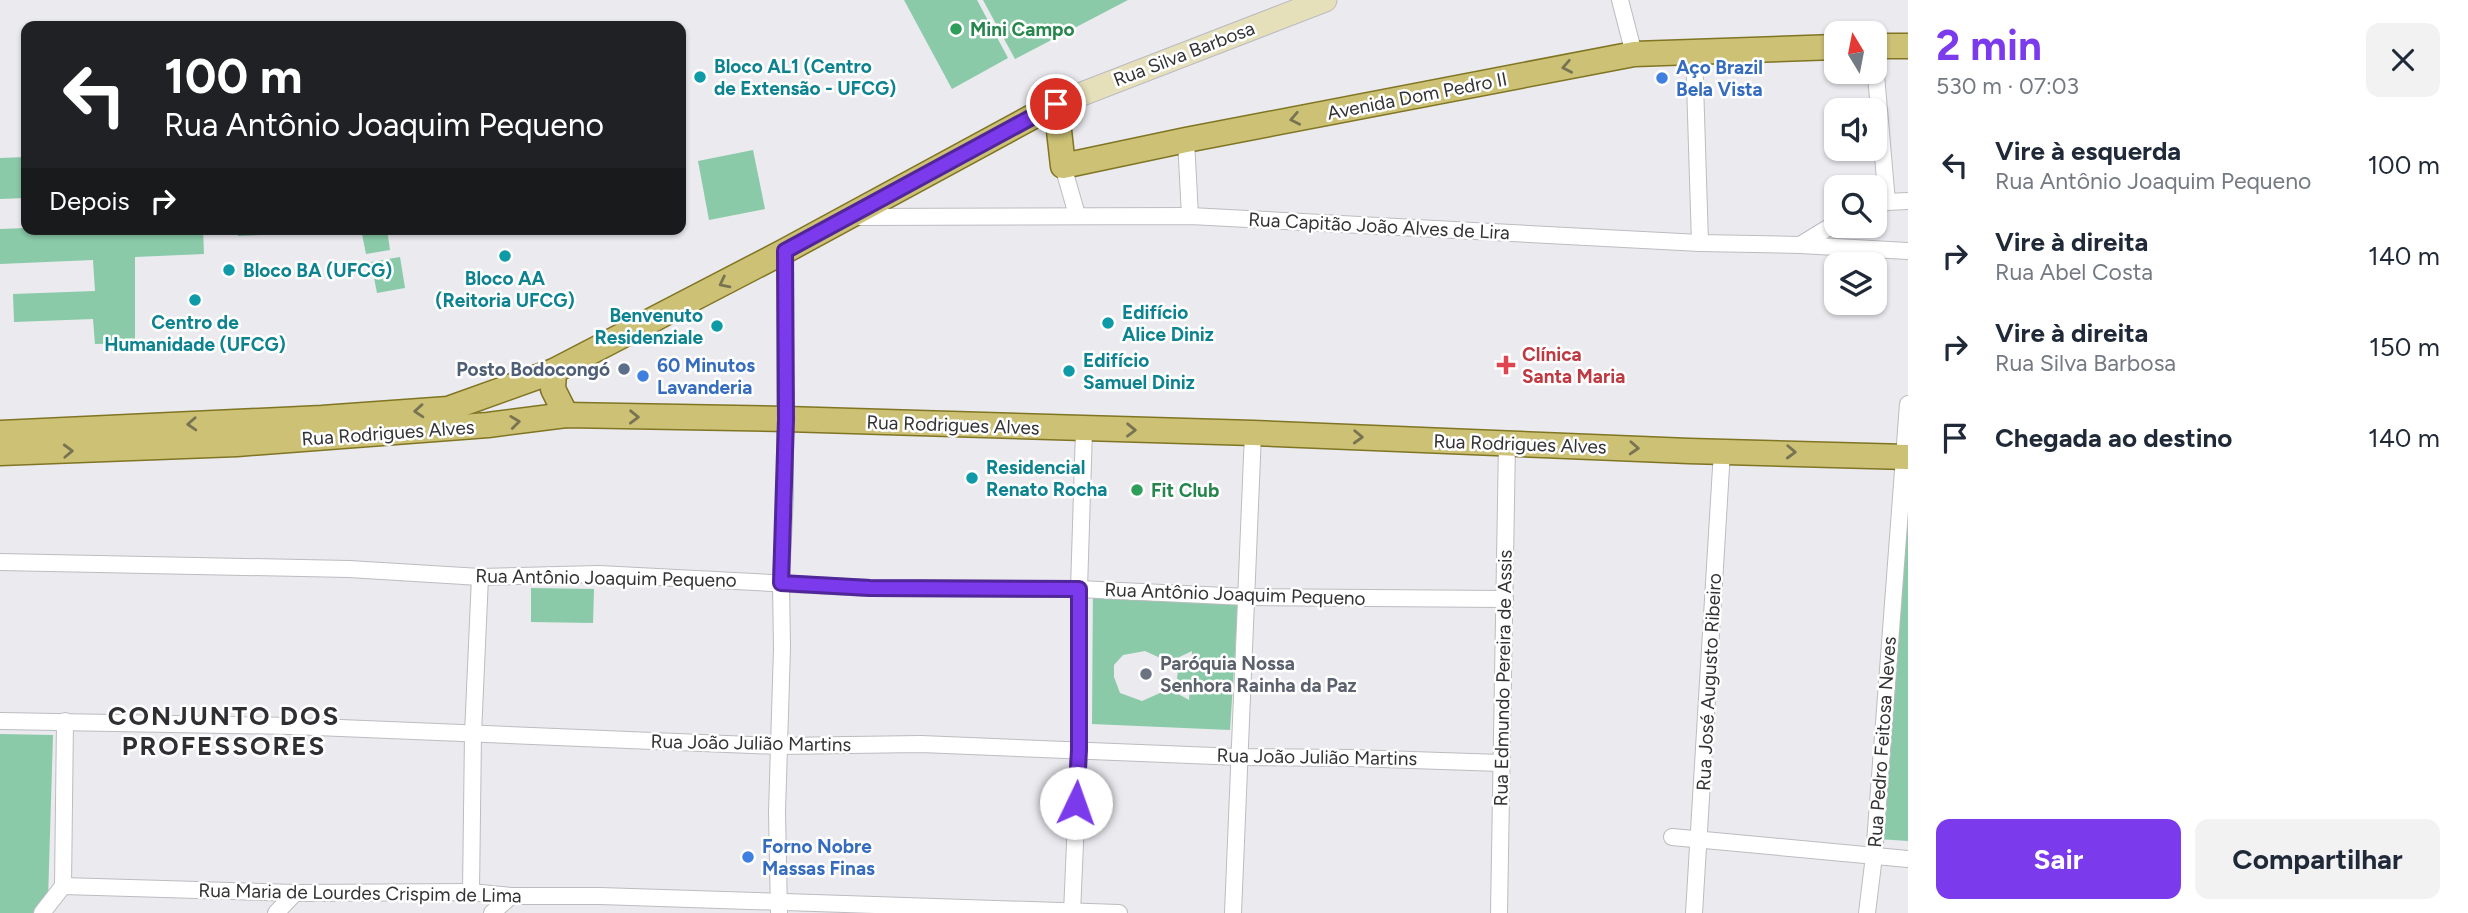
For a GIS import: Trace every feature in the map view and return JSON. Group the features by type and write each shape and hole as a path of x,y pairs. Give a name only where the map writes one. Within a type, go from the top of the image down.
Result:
{"main road":[{"name":"Rua Silva Barbosa","path":"785,251 1056,104 1291,6 1325,0"},
{"path":"1887,46 1908,46"},
{"name":"Avenida Dom Pedro II","path":"1063,166 1634,54 1824,47"},
{"path":"1056,104 1063,166"},
{"name":"Rua Rodrigues Alves","path":"0,433 322,418 448,409 554,371 785,251"},
{"path":"554,371 553,389 566,415"},
{"name":"Rua Rodrigues Alves","path":"0,453 237,444 488,425 566,415 1253,433 1906,457"}],"street":[{"path":"1620,0 1634,54"},
{"path":"1694,51 1700,243"},
{"path":"1875,84 1880,175"},
{"path":"1186,140 1190,216"},
{"path":"1063,166 1077,215"},
{"path":"1887,203 1908,201"},
{"name":"Rua Capitão João Alves de Lira","path":"849,217 1190,216 1700,243 1908,251"},
{"path":"1801,245 1824,231"},
{"path":"779,908 777,813 786,419 785,251"},
{"name":"Rua Pedro Feitosa Neves","path":"1867,913 1874,856 1908,404"},
{"path":"1072,912 1079,750 1079,589 1084,429"},
{"path":"1233,913 1253,433"},
{"name":"Rua Edmundo Pereira de Assis","path":"1499,913 1507,442"},
{"name":"Rua José Augusto Ribeiro","path":"1694,913 1722,451"},
{"name":"Rua Antônio Joaquim Pequeno","path":"0,562 349,569 480,577 599,574 870,588 1079,589 1247,597 1505,599"},
{"path":"471,892 473,734 480,577"},
{"name":"Rua João Julião Martins","path":"0,721 292,726 778,746 921,744 1239,757 1434,759 1501,763"},
{"path":"42,913 64,886 65,721"},
{"path":"1672,836 1908,859"},
{"name":"Rua Maria de Lourdes Crispim de Lima","path":"64,886 295,893 471,892 504,906 613,897 779,908 1119,913"},
{"path":"276,913 295,893"}],"green space":[{"name":"Mini Campo","path":"904,0 977,0 1008,58 952,89"},
{"path":"983,0 1128,0 1015,59"},
{"path":"753,150 765,209 709,220 698,161"},
{"path":"21,157 21,198 0,199 0,158"},
{"path":"21,228 21,235 203,235 204,254 135,257 135,343 95,344 93,319 14,322 13,294 95,291 93,260 0,264 0,229"},
{"path":"362,235 388,235 390,250 366,254"},
{"path":"400,257 405,288 377,293 371,262"},
{"path":"1908,492 1908,841 1878,839"},
{"path":"1093,584 1239,590 1230,730 1092,724","holes":["1145,651 1169,662 1192,651 1191,666 1178,671 1177,679 1190,687 1189,700 1169,689 1142,701 1120,693 1114,677 1114,665 1123,655"]},
{"path":"531,588 594,589 593,623 531,622"},
{"path":"0,734 53,735 48,900 36,913 0,913"}],"place":[{"name":"Mini Campo","path":"956,29"},
{"name":"Bloco AL1 (Centro de Extensão - UFCG)","path":"700,77"},
{"name":"Aço Brazil Bela Vista","path":"1662,78"},
{"name":"Bloco AA (Reitoria UFCG)","path":"505,256"},
{"name":"Bloco BA (UFCG)","path":"229,270"},
{"name":"Centro de Humanidade (UFCG)","path":"195,300"},
{"name":"Edifício Alice Diniz","path":"1108,323"},
{"name":"Benvenuto Residenziale","path":"717,326"},
{"name":"Clínica Santa Maria","path":"1506,365"},
{"name":"Posto Bodocongó","path":"624,369"},
{"name":"Edifício Samuel Diniz","path":"1069,371"},
{"name":"60 Minutos Lavanderia","path":"643,376"},
{"name":"Residencial Renato Rocha","path":"972,478"},
{"name":"Fit Club","path":"1137,490"},
{"name":"Paróquia Nossa Senhora Rainha da Paz","path":"1146,674"},
{"name":"Forno Nobre Massas Finas","path":"748,857"}],"district":[{"name":"CONJUNTO DOS PROFESSORES","path":"224,731"}],"route":[{"path":"1056,104 785,251 786,419 781,583 870,588 1079,589 1079,750 1076,803"}]}
